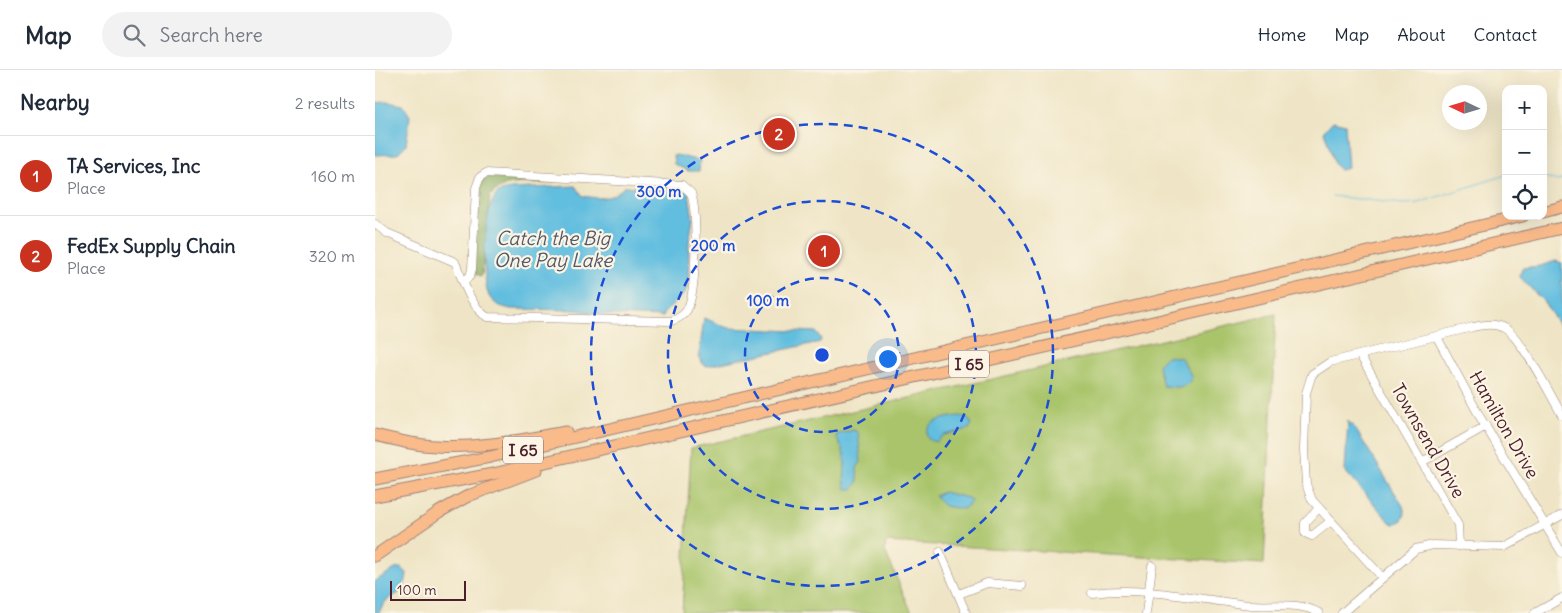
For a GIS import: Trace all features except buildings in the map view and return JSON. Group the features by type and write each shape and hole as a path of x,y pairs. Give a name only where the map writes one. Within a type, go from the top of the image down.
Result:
{"highway":[{"path":"1547,211 1562,207"},
{"name":"I 65","path":"375,479 490,457 1506,220"},
{"name":"I 65","path":"375,496 484,476 1562,228"},
{"path":"375,435 434,446 475,446 669,416"},
{"path":"375,556 439,512 468,496 578,454"}],"street":[{"path":"375,224 394,236 455,262 476,308 493,319 634,322 677,320 687,310 691,297 696,216 691,192 682,185 486,172 481,177 476,188 472,269 470,276 464,281"},
{"path":"1382,577 1312,500 1306,484 1304,450 1305,393 1312,374 1330,362 1488,325 1503,327 1510,332 1562,415"},
{"name":"Hamilton Drive","path":"1437,337 1485,426 1562,552"},
{"name":"Townsend Drive","path":"1360,355 1458,525 1459,546"},
{"path":"1422,462 1485,426"},
{"path":"1319,508 1305,523 1305,533 1312,536 1331,521"},
{"path":"1342,613 1416,550 1433,545 1504,547 1562,515"},
{"path":"940,552 966,613"},
{"path":"1146,613 1152,566"},
{"path":"959,594 987,583 1022,586"},
{"path":"1091,593 1114,590 1148,591 1252,605 1293,605 1319,613"},
{"path":"1535,613 1562,598"}],"green space":[{"path":"485,176 558,180 550,183 506,186 498,189 490,196 482,275 480,276 476,273 475,265 479,188"},
{"path":"1276,314 1264,564 886,542 885,551 912,613 682,613 691,448"}],"water":[{"path":"387,102 403,105 410,116 406,145 397,154 375,155 375,103"},
{"path":"1333,121 1345,124 1348,168 1340,170 1335,165 1324,131"},
{"path":"676,155 700,161 699,171 688,171 674,164 673,156"},
{"name":"Catch the Big One Pay Lake","path":"575,186 583,196 596,198 611,196 625,186 685,190 689,193 693,219 689,242 688,284 685,293 663,314 663,317 609,315 576,310 511,309 493,302 486,287 484,260 486,228 492,202 497,194 511,189"},
{"path":"1556,261 1562,263 1562,330 1544,302 1520,277 1522,268 1540,266"},
{"path":"704,318 728,328 816,332 821,339 820,342 707,366 703,364 699,356"},
{"path":"1167,356 1181,358 1192,377 1184,386 1163,386 1158,365"},
{"path":"961,416 969,419 972,424 969,429 944,435 936,442 929,440 927,434 931,424 942,419"},
{"path":"1348,421 1356,430 1403,506 1405,514 1402,520 1395,524 1390,522 1345,471"},
{"path":"853,430 858,432 861,462 857,468 858,482 853,489 846,489 844,455 836,435"},
{"path":"943,492 968,498 971,501 964,509 944,506 935,496"},
{"path":"397,568 402,568 407,573 403,589 387,600 379,613 375,613 375,581"}],"waterway":[{"path":"1332,196 1403,204 1418,203 1502,176"},
{"path":"1547,178 1558,181 1562,179"}],"place":[{"name":"FedEx Supply Chain","path":"779,134"},
{"name":"TA Services, Inc","path":"824,251"}]}
